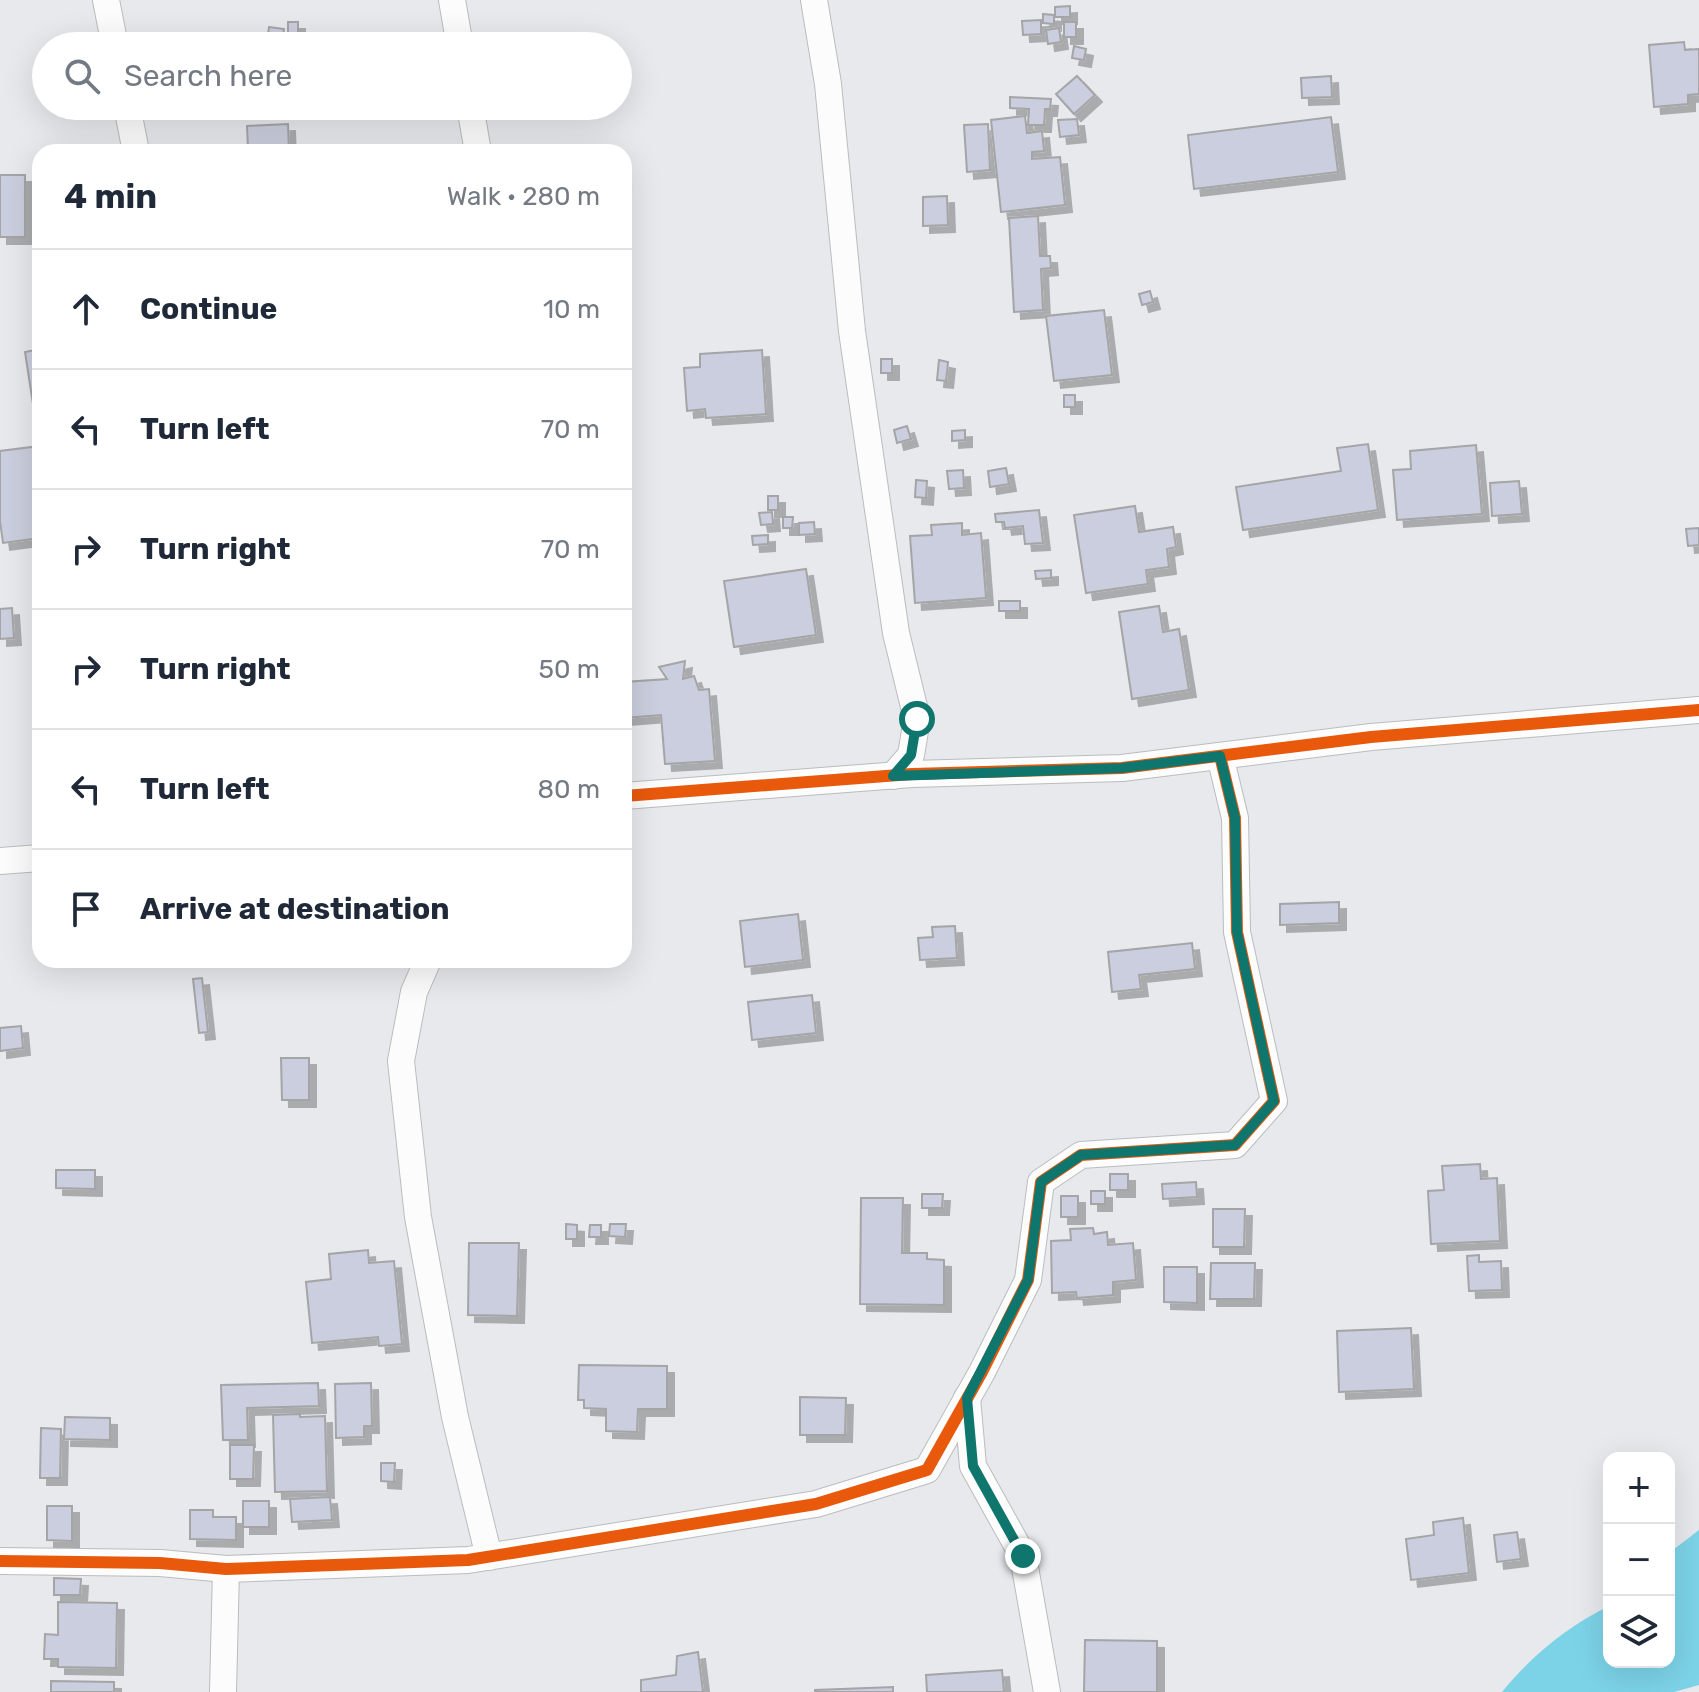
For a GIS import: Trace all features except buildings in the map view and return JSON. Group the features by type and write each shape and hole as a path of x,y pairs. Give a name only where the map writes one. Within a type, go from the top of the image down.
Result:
{"street":[{"path":"106,0 112,32"},
{"path":"452,0 458,32"},
{"path":"814,0 828,84 852,331 896,633 917,719 911,755 893,776"},
{"path":"130,120 134,144"},
{"path":"472,120 477,144"},
{"path":"632,795 893,776 1122,768 1371,737 1699,710"},
{"path":"0,1561 160,1563 226,1569 468,1560 816,1504 927,1470 1028,1280 1041,1182 1081,1155 1235,1145 1274,1101 1237,932 1235,818 1220,756"},
{"path":"0,861 32,859"},
{"path":"424,968 414,992 401,1061 418,1217 455,1417 489,1557"},
{"path":"967,1398 973,1466 1023,1556 1047,1692"},
{"path":"223,1692 226,1569"}],"water":[{"path":"1699,1530 1699,1685 1674,1692 1502,1692 1551,1643 1603,1609 1603,1668 1675,1668 1675,1548"}],"cycle path":[{"path":"632,795 912,774 1122,768 1371,737 1699,710"},
{"path":"0,1561 160,1563 226,1569 468,1560 816,1504 927,1470 982,1372 1028,1280 1041,1182 1081,1155 1235,1145 1274,1101 1237,932 1235,818 1220,756"}],"route":[{"path":"917,719 911,755 893,776 1122,768 1220,756 1235,818 1237,932 1274,1101 1235,1145 1081,1155 1041,1182 1028,1280 967,1398 973,1466 1023,1556"}]}
